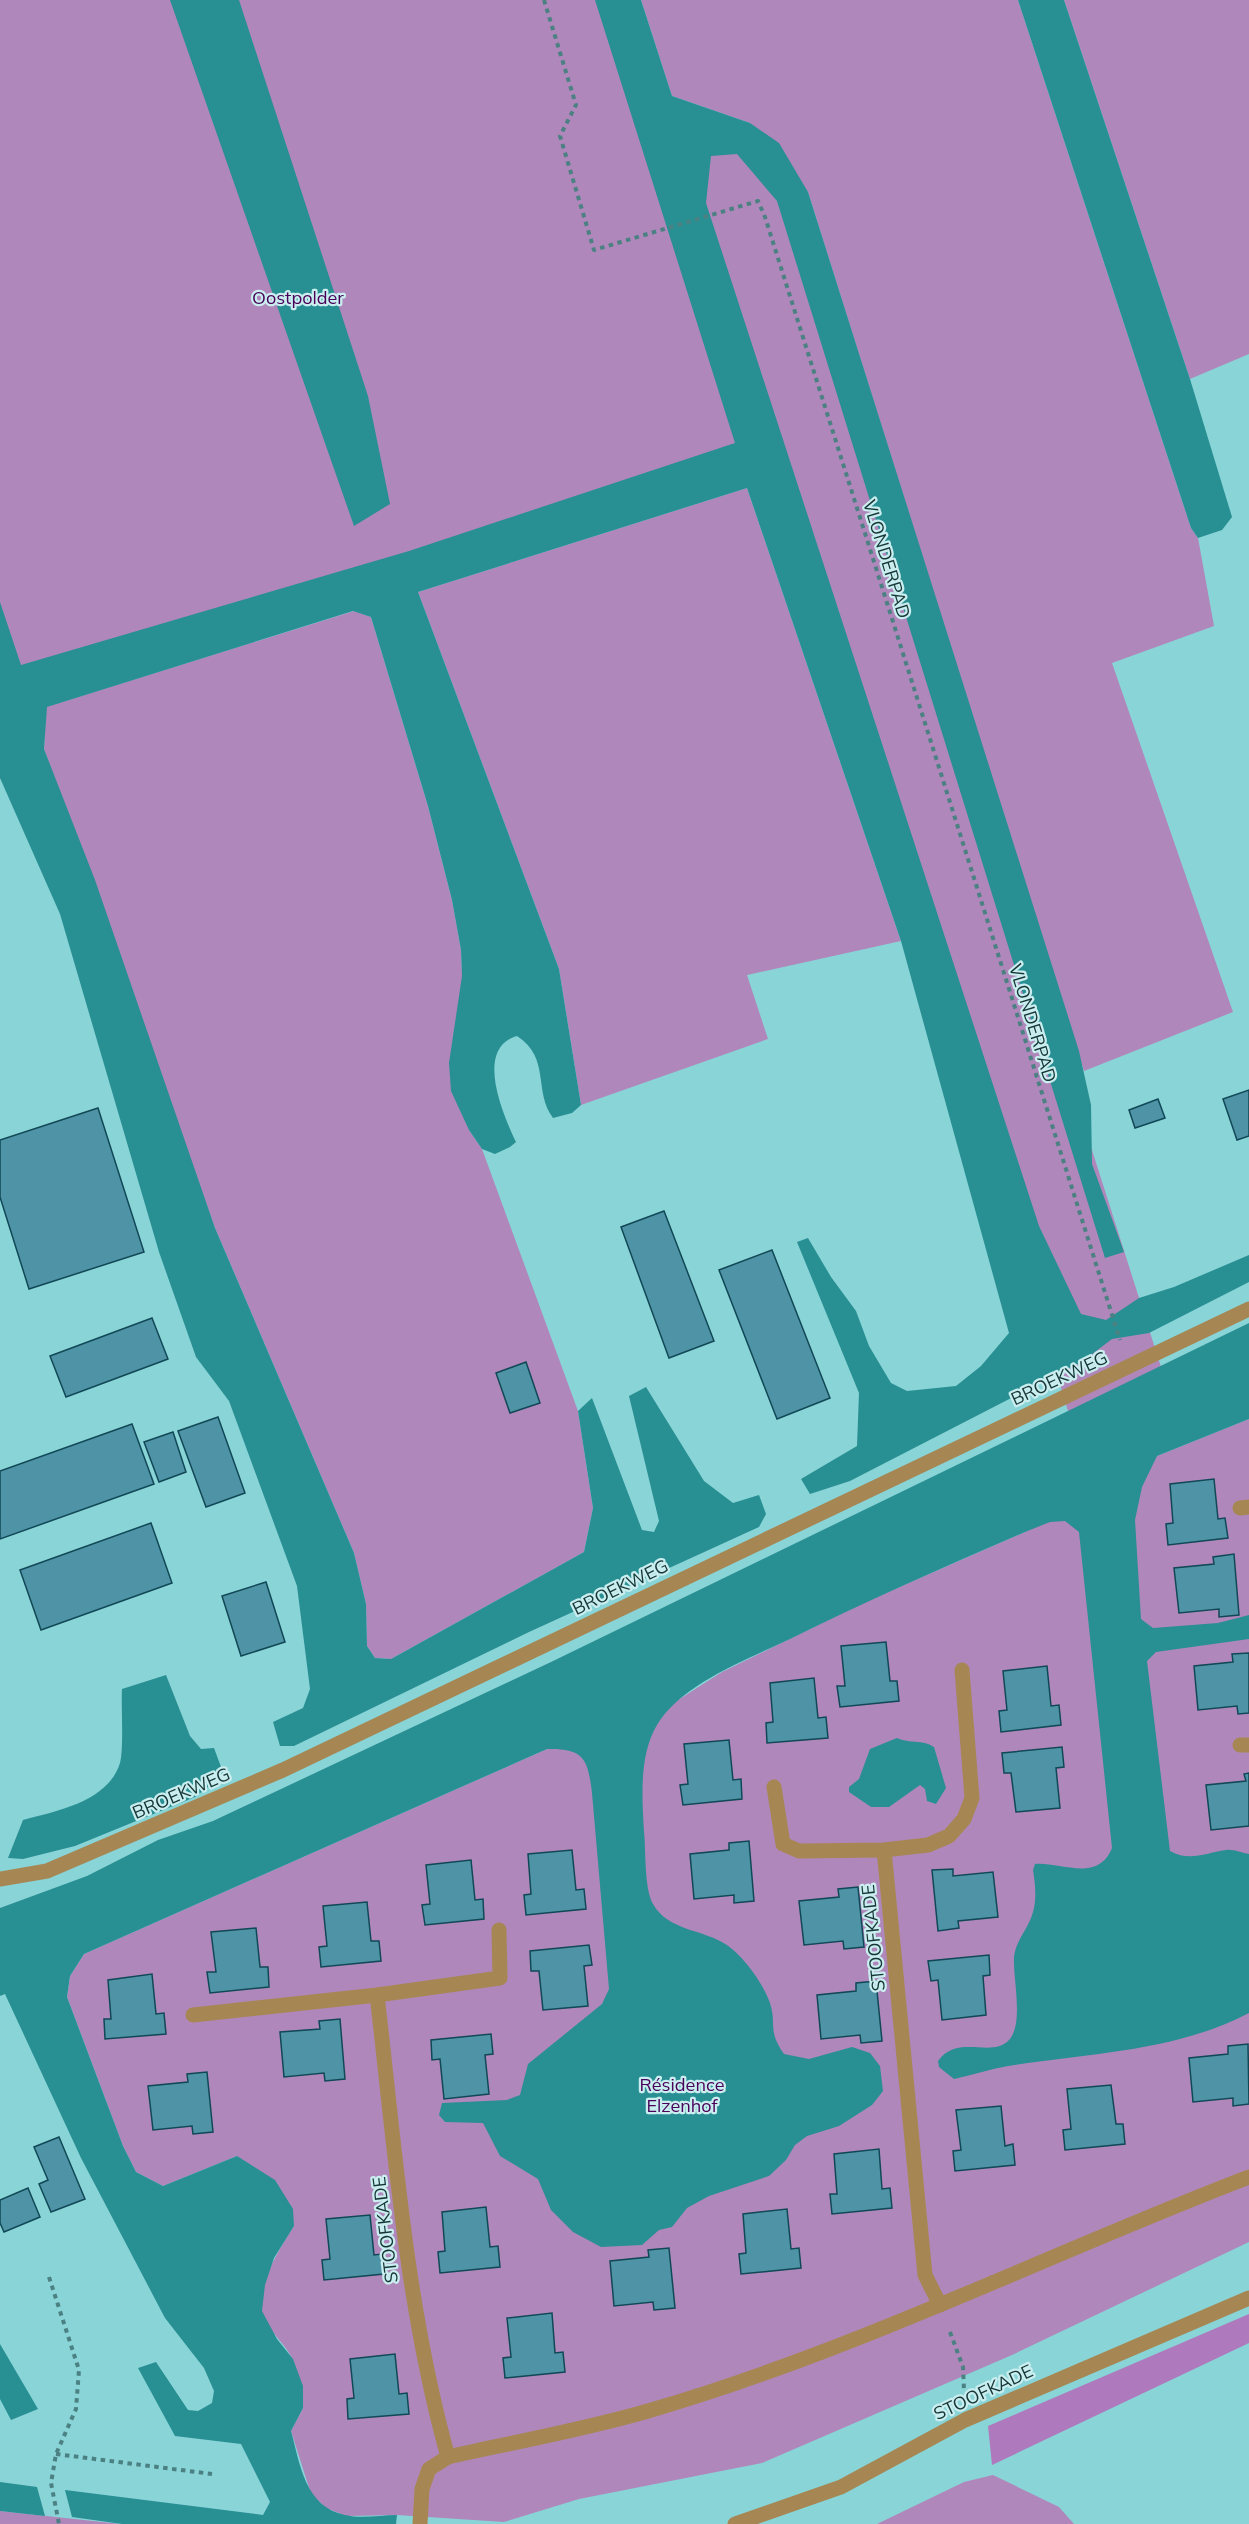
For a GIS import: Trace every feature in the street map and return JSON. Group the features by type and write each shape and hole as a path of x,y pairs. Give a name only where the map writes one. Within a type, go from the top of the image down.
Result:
{"street":[{"name":"BROEKWEG","path":"0,1879 47,1871 283,1770 1249,1309"},
{"path":"774,1787 783,1844 799,1851 884,1851 928,1845 949,1836 964,1819 972,1798 962,1670"},
{"name":"STOOFKADE","path":"884,1851 925,2275 940,2306"},
{"path":"193,2015 377,1995 500,1978 499,1930"},
{"name":"STOOFKADE","path":"377,1995 412,2288 433,2402 448,2457"},
{"path":"420,2524 422,2488 429,2469 448,2457 647,2411 866,2336 1249,2177"},
{"name":"STOOFKADE","path":"735,2524 841,2487 966,2420 1249,2298"}],"path":[{"name":"VLONDERPAD","path":"544,0 576,105 560,136 594,250 758,201 765,217 1120,1342"},
{"path":"49,2277 79,2370 76,2409 56,2454 51,2483 59,2524"},
{"path":"940,2306 963,2367"},
{"path":"56,2454 212,2474"}],"green space":[{"name":"Oostpolder","path":"0,0 611,0 659,156 766,150 792,207 1168,1389 1075,1434 775,448 27,703 0,622"},
{"path":"641,0 1018,0 1191,528 1198,538 1214,626 1112,663 1233,1012 1084,1071 808,192 750,123 672,96"},
{"path":"1064,0 1249,0 1249,354 1190,379"},
{"path":"747,488 901,941 747,975 768,1039 581,1105 559,969 418,592"},
{"path":"354,611 371,617 428,806 452,900 461,950 469,1130 482,1149 578,1411 593,1508 584,1552 391,1659 375,1658 367,1646 366,1604 354,1553 215,1228 44,749 46,707"},
{"name":"Résidence Elzenhof","path":"1249,1419 1249,2242 1012,2355 762,2463 579,2499 504,2522 397,2515 346,2516 326,2508 311,2494 291,2431 303,2408 298,2376 289,2352 268,2325 262,2312 262,2290 270,2267 294,2226 237,2156 163,2186 136,2172 123,2146 67,1997 70,1976 84,1954 547,1749 678,1700 722,1672 863,1603 1025,1532 1157,1456"},
{"path":"993,2475 1059,2507 1074,2524 877,2524 964,2482"},
{"path":"0,2511 121,2524 0,2524"}],"shaded area":[{"path":"1249,2314 1249,2343 992,2465 988,2426"}],"water":[{"path":"170,0 239,0 368,396 390,504 354,526"},
{"path":"595,0 641,0 672,96 750,123 779,143 808,192 1079,1051 1091,1105 1092,1164 1124,1252 1105,1258 777,201 737,154 711,156 706,203 1039,1226 1081,1314 1106,1320 1139,1298 1174,1287 1249,1255 1249,1282 1149,1333 1112,1339 1083,1361 850,1481 810,1494 801,1479 857,1446 859,1393 797,1242 808,1238 831,1277 856,1311 869,1346 891,1383 907,1391 956,1386 981,1366 1009,1333 901,941 747,488 418,592 559,969 581,1105 572,1113 553,1118 547,1108 534,1054 517,1036 504,1043 497,1054 494,1068 499,1100 516,1142 495,1154 482,1149 469,1130 451,1091 449,1063 462,976 461,950 452,900 428,806 371,617 353,611 47,707 44,749 95,880 215,1228 354,1553 366,1604 367,1646 375,1658 391,1659 584,1552 593,1508 578,1411 592,1398 642,1530 654,1532 659,1521 629,1396 646,1387 704,1481 733,1503 759,1495 766,1514 759,1527 529,1632 294,1746 280,1746 273,1722 303,1708 310,1689 297,1586 229,1401 196,1357 159,1252 60,914 0,778 0,602 21,665 409,551 735,443"},
{"path":"1018,0 1064,0 1190,379 1232,517 1222,530 1198,538 1191,528"},
{"path":"1249,1323 1249,1419 1157,1456 1142,1487 1135,1520 1141,1619 1153,1628 1218,1623 1249,1615 1249,1639 1156,1652 1147,1661 1170,1851 1184,1856 1198,1856 1229,1850 1249,1854 1249,2013 1191,2036 1131,2049 1008,2066 954,2079 939,2067 938,2061 946,2053 965,2047 1002,2045 1013,2033 1017,2013 1014,1958 1034,1907 1033,1870 1035,1864 1088,1868 1106,1859 1112,1848 1079,1532 1065,1521 1050,1522 1025,1532 877,1597 736,1664 682,1697 657,1725 647,1749 642,1791 647,1879 653,1904 668,1920 718,1940 727,1945 746,1963 767,1995 772,2011 774,2033 784,2054 809,2059 852,2047 870,2053 880,2066 883,2091 872,2105 839,2126 807,2136 795,2145 786,2160 769,2176 709,2196 687,2208 672,2227 659,2230 642,2245 601,2247 573,2232 551,2210 538,2179 500,2156 483,2123 445,2122 439,2115 442,2103 507,2100 520,2095 528,2064 602,2004 609,1989 592,1793 586,1764 576,1754 559,1749 547,1749 84,1954 70,1976 67,1997 123,2146 136,2172 163,2186 237,2156 275,2180 293,2209 294,2226 274,2258 265,2285 262,2311 277,2339 293,2359 303,2386 303,2408 291,2431 306,2482 321,2503 345,2515 358,2517 397,2515 396,2524 122,2524 72,2517 65,2490 263,2515 270,2502 241,2444 175,2436 138,2368 156,2362 188,2410 198,2411 212,2403 214,2391 204,2368 165,2318 81,2158 5,1994 0,1996 0,1908 87,1876 158,1840 213,1821 551,1662"},
{"path":"166,1675 190,1736 201,1749 214,1748 224,1775 195,1797 75,1846 23,1859 8,1858 23,1820 79,1803 93,1796 114,1776 121,1756 122,1689"},
{"path":"897,1738 934,1747 946,1788 936,1804 927,1801 925,1789 920,1785 889,1807 871,1807 849,1792 849,1787 859,1779 870,1749"},
{"path":"0,2344 38,2409 11,2420 0,2399"},
{"path":"0,2482 37,2487 45,2516 0,2511"}],"building":[{"path":"1249,1090 1249,1136 1237,1140 1223,1099"},
{"path":"1158,1099 1165,1118 1135,1128 1129,1110"},
{"path":"98,1108 144,1252 29,1289 0,1197 0,1140"},
{"path":"664,1211 714,1341 669,1358 621,1227"},
{"path":"772,1250 830,1398 777,1419 719,1270"},
{"path":"152,1318 168,1359 66,1397 50,1356"},
{"path":"526,1362 540,1403 510,1413 496,1373"},
{"path":"218,1417 245,1493 206,1507 178,1431"},
{"path":"132,1424 154,1484 0,1539 0,1471"},
{"path":"173,1432 186,1472 159,1482 144,1442"},
{"path":"1214,1479 1218,1519 1225,1518 1228,1538 1168,1545 1166,1524 1173,1523 1170,1484"},
{"path":"151,1523 172,1583 41,1630 20,1570"},
{"path":"1234,1554 1239,1615 1219,1617 1219,1609 1179,1613 1174,1568 1214,1564 1213,1557"},
{"path":"266,1582 285,1642 241,1656 222,1596"},
{"path":"886,1642 890,1681 897,1681 899,1701 840,1707 837,1686 845,1686 841,1646"},
{"path":"1249,1653 1249,1713 1238,1714 1237,1706 1198,1710 1194,1666 1233,1662 1232,1654"},
{"path":"1047,1666 1051,1706 1059,1705 1061,1725 1001,1732 999,1711 1007,1710 1003,1671"},
{"path":"814,1678 818,1718 826,1717 828,1738 767,1743 766,1723 773,1722 770,1683"},
{"path":"729,1740 733,1780 741,1779 742,1799 683,1805 680,1785 688,1784 684,1744"},
{"path":"1062,1747 1064,1767 1056,1768 1060,1808 1016,1812 1011,1773 1004,1773 1002,1753"},
{"path":"1249,1773 1249,1826 1211,1830 1206,1785 1246,1781 1244,1774"},
{"path":"749,1841 754,1901 734,1903 734,1895 694,1899 690,1854 729,1850 729,1843"},
{"path":"572,1850 576,1890 584,1889 586,1909 526,1915 524,1895 531,1894 528,1854"},
{"path":"471,1860 475,1900 483,1899 484,1919 425,1925 422,1905 430,1904 426,1865"},
{"path":"953,1869 953,1876 993,1872 998,1917 958,1921 959,1928 938,1931 932,1870"},
{"path":"858,1887 864,1947 844,1949 843,1941 804,1945 799,1901 839,1897 838,1889"},
{"path":"367,1902 371,1941 379,1941 381,1961 321,1967 319,1947 327,1946 323,1906"},
{"path":"256,1928 260,1967 268,1967 269,1987 210,1993 207,1972 216,1972 211,1932"},
{"path":"589,1945 592,1965 584,1966 588,2006 543,2010 539,1971 531,1971 530,1951"},
{"path":"989,1955 990,1975 983,1976 986,2015 942,2020 938,1980 931,1981 928,1961"},
{"path":"152,1974 156,2014 164,2013 166,2034 105,2039 104,2019 111,2019 108,1980"},
{"path":"876,1981 882,2041 861,2043 860,2035 821,2039 817,1995 856,1991 856,1983"},
{"path":"340,2019 345,2079 325,2081 324,2073 284,2077 280,2032 320,2029 319,2021"},
{"path":"491,2034 493,2054 485,2055 489,2094 444,2099 440,2059 432,2060 431,2040"},
{"path":"1248,2044 1249,2104 1233,2106 1233,2098 1193,2102 1189,2058 1228,2054 1228,2046"},
{"path":"207,2072 213,2132 193,2134 192,2126 153,2130 148,2086 188,2082 187,2074"},
{"path":"1111,2085 1116,2124 1123,2124 1125,2144 1065,2150 1063,2130 1071,2129 1067,2089"},
{"path":"1001,2106 1005,2146 1013,2144 1015,2165 955,2171 953,2151 961,2150 956,2110"},
{"path":"59,2137 85,2199 51,2212 39,2184 48,2180 34,2147"},
{"path":"879,2149 882,2189 890,2188 892,2208 832,2214 830,2194 837,2194 834,2154"},
{"path":"28,2188 40,2217 4,2232 0,2223 0,2200"},
{"path":"486,2207 490,2247 498,2246 500,2267 440,2273 438,2252 445,2251 442,2212"},
{"path":"787,2209 791,2249 799,2248 801,2268 741,2274 739,2254 746,2253 743,2214"},
{"path":"370,2215 374,2255 382,2254 384,2274 324,2280 322,2260 330,2259 326,2219"},
{"path":"669,2248 675,2308 654,2310 653,2302 614,2306 610,2261 649,2257 648,2250"},
{"path":"552,2313 555,2353 563,2352 565,2372 505,2378 503,2358 511,2357 507,2318"},
{"path":"395,2354 399,2394 407,2393 409,2414 348,2419 347,2399 354,2398 350,2359"}]}
